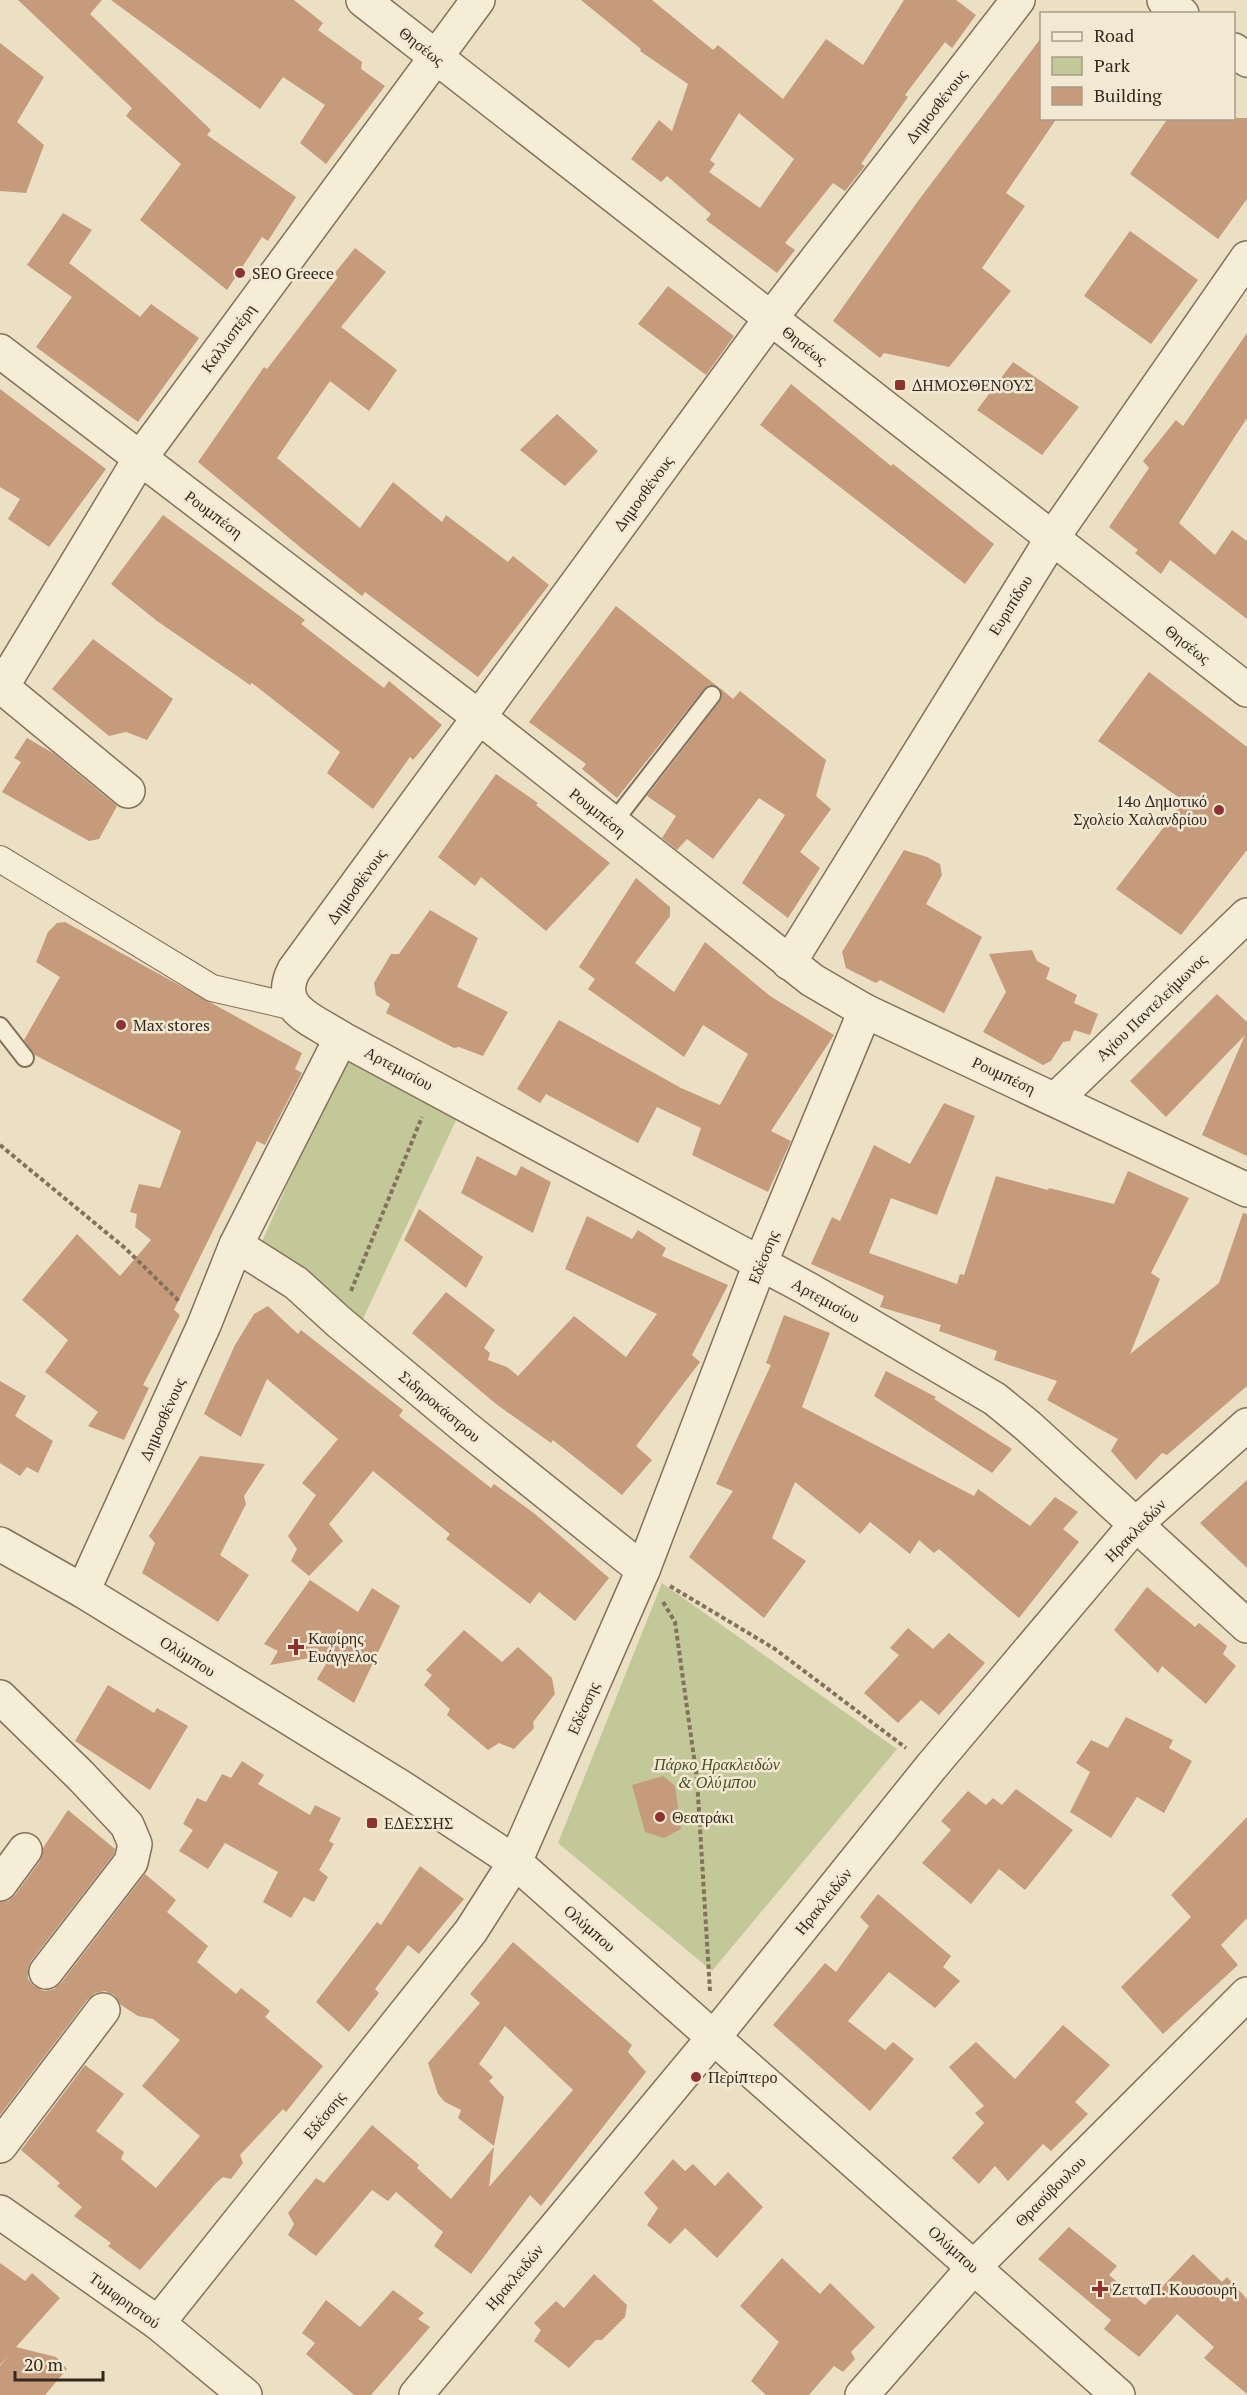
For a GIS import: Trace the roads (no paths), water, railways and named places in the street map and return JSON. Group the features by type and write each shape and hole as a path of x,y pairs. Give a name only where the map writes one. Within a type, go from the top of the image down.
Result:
{"street":[{"name":"Θησέως","path":"363,0 1247,690"},
{"name":"Καλλισπέρη","path":"1,688 141,457 478,0"},
{"name":"Δημοσθένους","path":"291,1003 287,983 294,970 771,318 1018,0"},
{"path":"1164,0 1179,12"},
{"name":"Ευριπίδου","path":"789,963 1053,537 1247,258"},
{"name":"Ρουμπέση","path":"0,351 479,717 789,963 865,1011 1247,1190"},
{"path":"1,688 128,791"},
{"name":"Αρτεμισίου","path":"0,859 212,988 291,1003 341,1038 808,1289 995,1399 1247,1626"},
{"name":"Αγίου Παντελεήμωνος","path":"1056,1099 1247,915"},
{"name":"Εδέσσης","path":"158,2324 471,1931 515,1862 644,1570 760,1264 865,1011"},
{"name":"Δημοσθένους","path":"83,1591 204,1325 236,1245 341,1038"},
{"name":"Σιδηροκάστρου","path":"236,1245 280,1270 339,1322 644,1570"},
{"name":"Ηρακλειδών","path":"416,2395 714,2037 930,1767 1136,1524 1247,1425"},
{"name":"Ολύμπου","path":"0,1544 83,1591 401,1788 515,1862 1118,2395"},
{"path":"0,1697 120,1817 133,1835 135,1844 131,1862 46,1972"},
{"path":"0,1884 24,1850"},
{"name":"Θρασύβουλου","path":"862,2395 974,2267 1247,1994"},
{"path":"0,2146 103,2010"},
{"name":"Τυμφρηστού","path":"0,2212 158,2324 245,2395"}],"lane":[{"path":"612,824 712,695"},
{"path":"0,1026 25,1058"}],"place":[{"name":"SEO Greece","path":"240,273"},
{"name":"ΔΗΜΟΣΘΕΝΟΥΣ","path":"900,385"},
{"name":"14ο Δημοτικό Σχολείο Χαλανδρίου","path":"1219,810"},
{"name":"Max stores","path":"121,1025"},
{"name":"Καφίρης Ευάγγελος","path":"296,1647"},
{"name":"Θεατράκι","path":"660,1817"},
{"name":"ΕΔΕΣΣΗΣ","path":"372,1823"},
{"name":"Περίπτερο","path":"696,2077"},
{"name":"ΖετταΠ. Κουσουρή","path":"1100,2289"}],"park label":[{"name":"Πάρκο Ηρακλειδών & Ολύμπου","path":"717,1773"}]}
